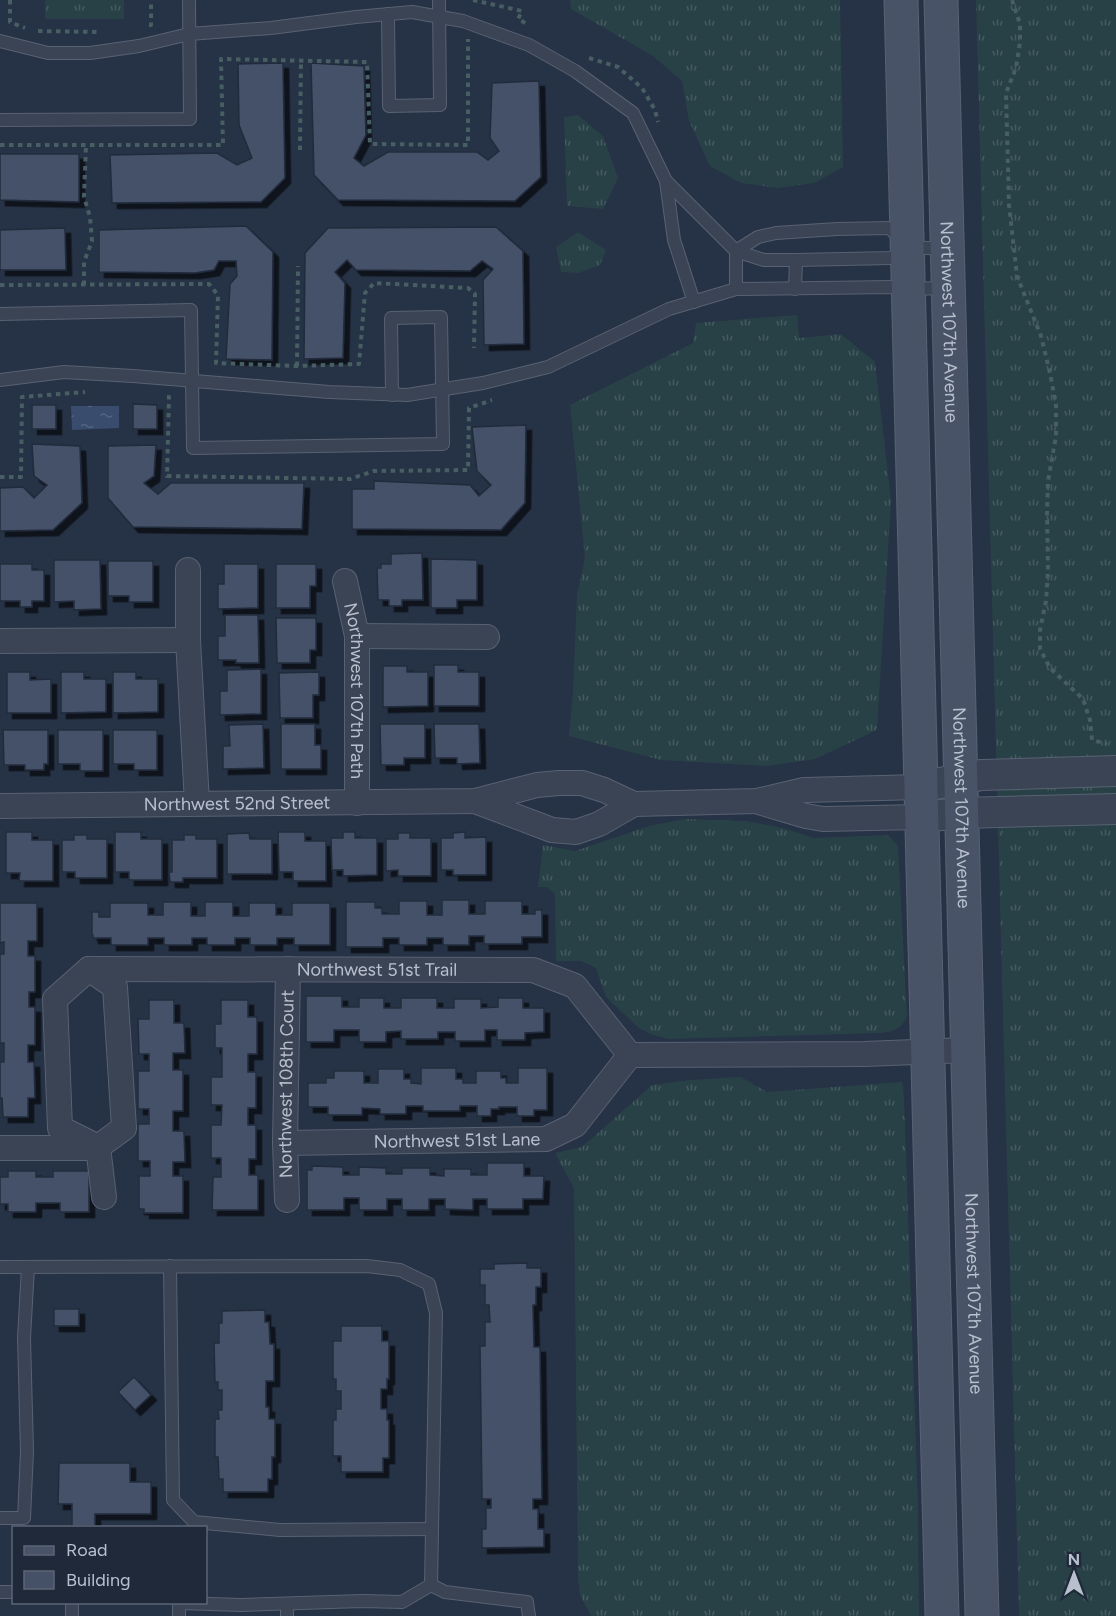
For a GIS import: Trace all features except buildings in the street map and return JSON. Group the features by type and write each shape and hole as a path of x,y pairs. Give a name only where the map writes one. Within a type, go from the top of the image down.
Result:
{"main road":[{"path":"901,0 942,1616"},
{"name":"Northwest 107th Avenue","path":"940,0 982,1616"}],"street":[{"path":"188,570 188,640 197,803"},
{"name":"Northwest 107th Path","path":"345,581 357,636 357,803"},
{"path":"357,636 487,637"},
{"path":"0,641 188,640"},
{"name":"Northwest 52nd Street","path":"0,806 475,801 541,784 582,783 634,804 757,801 823,819 921,802 960,779 981,775 1116,771"},
{"path":"540,825 537,813 541,784"},
{"name":"Northwest 52nd Street","path":"475,801 552,830 576,832 599,824 634,804"},
{"name":"Northwest 52nd Street","path":"921,802 961,813 1116,809"},
{"path":"0,1148 98,1148 124,1128 115,987 89,969 55,999 60,1128 98,1148"},
{"name":"Northwest 51st Trail","path":"89,969 533,970 575,986 630,1055"},
{"name":"Northwest 108th Court","path":"287,1200 285,1143 288,969"},
{"path":"630,1055 967,1050"},
{"name":"Northwest 51st Lane","path":"285,1143 546,1138 575,1125 630,1055"},
{"path":"98,1148 104,1197"}],"lane":[{"path":"0,120 190,119 189,0"},
{"path":"388,14 389,106 440,105 439,0"},
{"path":"0,41 48,53 90,53 139,46 189,34 271,28 412,12 467,22 530,45 575,71 633,113 666,181 674,240 693,302"},
{"path":"666,181 736,251 764,260 891,258 908,247 947,249"},
{"path":"736,251 758,237 776,233 837,229 890,228 908,247"},
{"path":"736,251 736,289"},
{"path":"795,289 796,260"},
{"path":"0,380 64,372 329,392 407,395 483,383 548,367 669,309 736,289 948,288"},
{"path":"0,314 191,310 193,448 443,444 441,317 391,318 392,395"},
{"path":"170,1266 173,1500 194,1522 280,1530 432,1529"},
{"path":"0,1267 367,1266 400,1270 429,1284 436,1313 431,1584"},
{"path":"0,1518 24,1523 27,1451 24,1338 28,1267"},
{"path":"207,1604 287,1610 362,1600 402,1602 431,1584"},
{"path":"431,1584 445,1592 527,1602 529,1616"}],"path":[{"path":"10,0 10,22 34,31 65,33 107,31"},
{"path":"140,26 151,25 151,0"},
{"path":"472,0 522,11 518,19 528,25"},
{"path":"1012,0 1020,24 1020,42 1016,68 1006,93 1009,205 1017,276 1041,336 1056,405 1056,436 1048,481 1048,571 1046,601 1040,630 1040,649 1050,668 1083,699 1090,720 1092,740"},
{"path":"0,145 223,145 221,59 367,62 370,144 468,145 467,22"},
{"path":"580,53 590,59 618,67 642,88 655,110 659,128"},
{"path":"300,150 301,60"},
{"path":"84,285 84,262 92,241 90,217 84,197 86,145"},
{"path":"297,366 298,266"},
{"path":"0,285 209,284 218,295 216,363 297,366 359,364 365,293 374,283 468,288 475,294 474,348"}],"green space":[{"path":"45,0 124,0 124,19 45,19"},
{"path":"570,0 840,0 843,167 814,183 778,188 741,183 710,166 689,121 682,81 653,56 571,9"},
{"path":"976,0 1116,0 1116,1616 1019,1616"},
{"path":"578,115 603,136 618,178 603,209 567,206 564,117"},
{"path":"578,232 606,250 600,265 578,273 561,272 556,247"},
{"path":"797,315 799,338 841,334 875,362 891,500 877,730 815,759 767,766 661,760 569,736 577,595 585,558 570,405 693,343 696,323"},
{"path":"685,819 746,821 783,828 813,838 888,835 898,846 907,1017 902,1025 880,1033 669,1039 639,1028 606,997 596,968 581,961 556,961 555,894 547,887 538,887 543,845 575,851 649,826"},
{"path":"741,1077 767,1092 902,1082 918,1505 919,1616 591,1616 580,1595 574,1188 555,1153 582,1147 652,1085"}],"water":[{"path":"71,406 119,406 119,428 72,430"}]}
